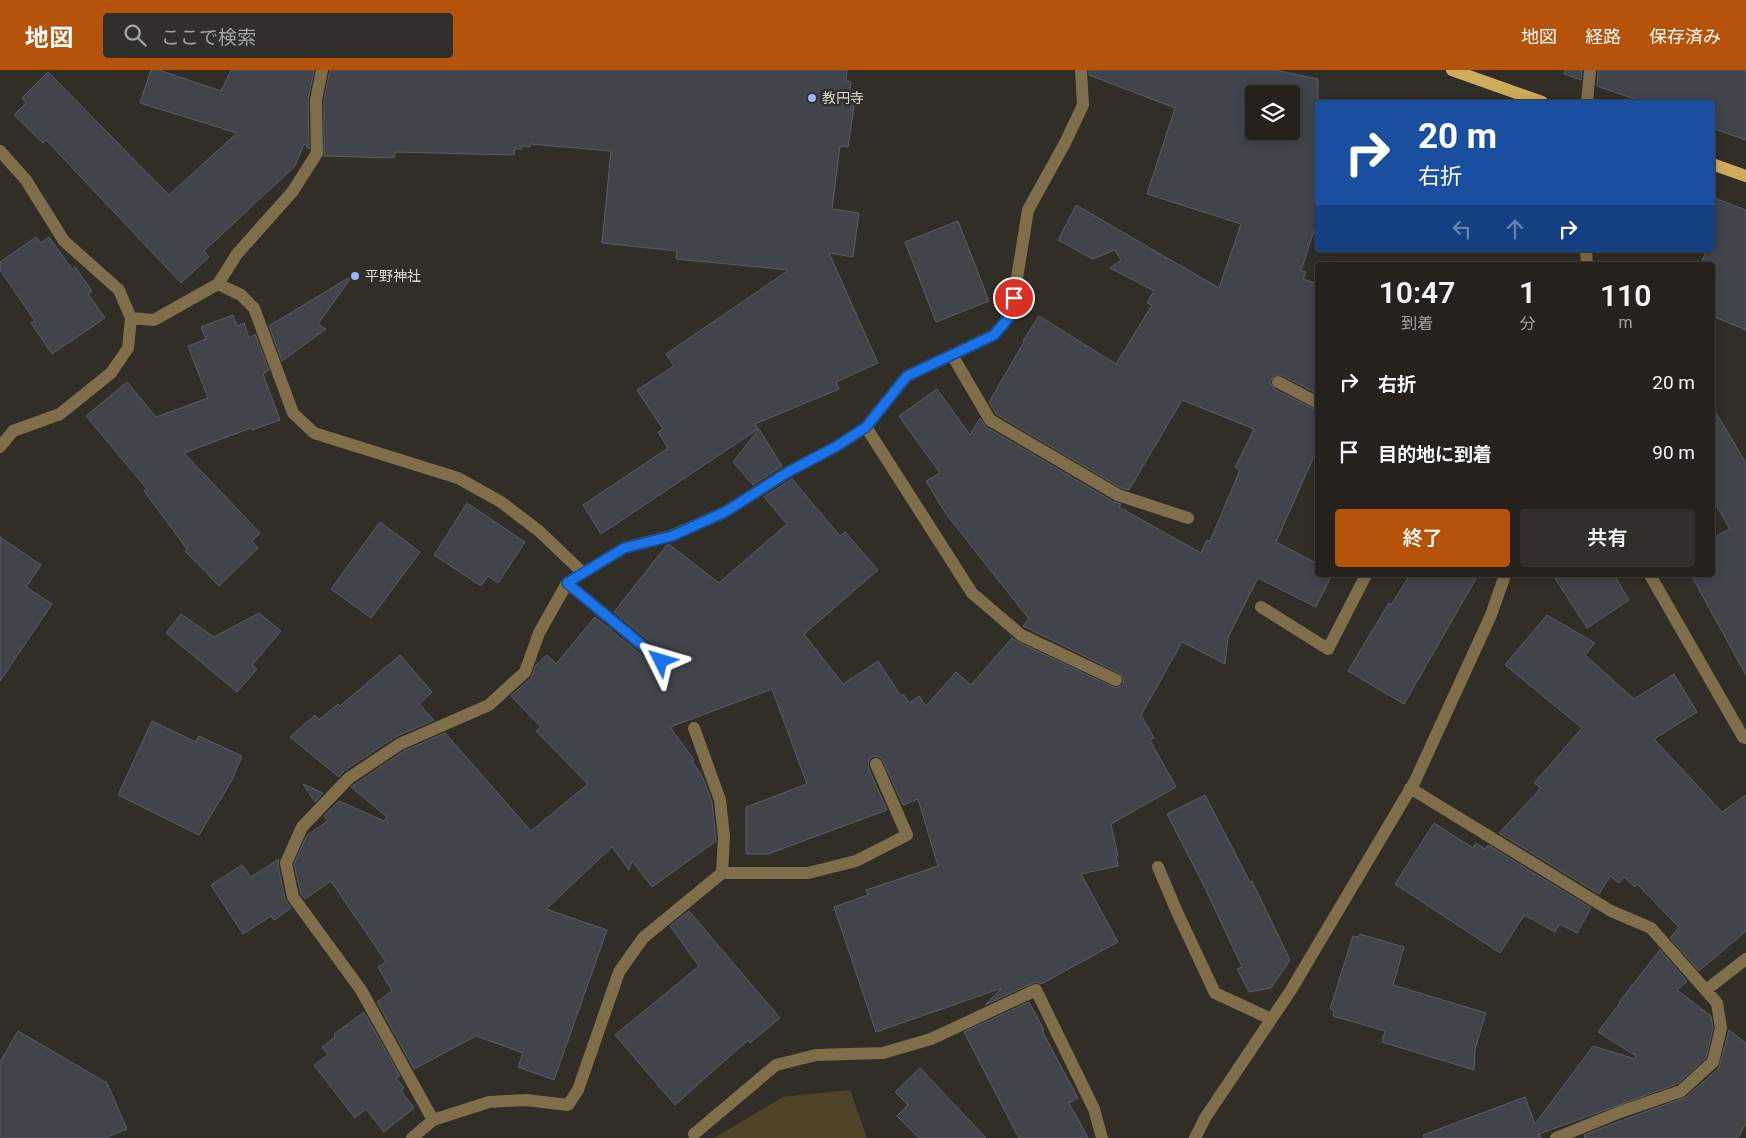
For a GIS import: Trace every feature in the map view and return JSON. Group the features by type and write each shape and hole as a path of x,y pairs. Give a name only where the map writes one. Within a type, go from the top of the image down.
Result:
{"main road":[{"path":"1452,70 1536,100"},
{"path":"1715,165 1746,176"}],"street":[{"path":"131,318 154,320 218,284 237,254 293,191 317,153 316,100 322,70"},
{"path":"433,1120 361,990 293,898 286,864 302,827 349,778 400,744 488,705 525,672 539,633 567,583 624,548 672,536 725,512 788,472 837,446 866,427 907,376 994,335 1011,315 1028,210 1084,105 1081,70"},
{"path":"1587,100 1590,70"},
{"path":"0,150 26,180 64,241 119,290 131,318 128,348 111,373 60,414 13,431 0,447"},
{"path":"218,284 241,295 254,308 294,414 314,433 458,478 501,502 538,531 583,573"},
{"path":"952,355 990,420 1118,495 1188,518"},
{"path":"1278,382 1315,401"},
{"path":"866,427 972,593 1021,635 1116,680"},
{"path":"1261,607 1328,648 1365,577"},
{"path":"1195,1138 1205,1118 1291,990 1415,781 1491,615 1504,577"},
{"path":"1651,577 1743,737 1746,738"},
{"path":"567,583 661,661"},
{"path":"694,728 720,800 724,837 722,873"},
{"path":"412,1138 433,1120 489,1102 526,1100 568,1105 578,1090 619,972 643,938 722,873 808,873 856,861 907,836 876,764"},
{"path":"1410,788 1612,911 1651,928 1717,1003 1721,1028 1713,1062 1681,1091 1620,1112 1556,1138"},
{"path":"1158,866 1215,993 1271,1019"},
{"path":"1706,990 1746,959"},
{"path":"694,1134 776,1065 816,1055 883,1053 931,1039 1036,990 1094,1109 1102,1138"}],"shaded area":[{"path":"850,1090 867,1138 714,1138 783,1097"}],"building":[{"path":"151,70 159,70 221,91 231,70 314,70 308,100 309,149 304,144 295,166 204,251 209,257 181,283 46,140 43,143 14,115 26,103 22,98 48,72 169,195 237,133 140,103"},
{"path":"330,70 847,70 846,81 851,82 850,92 856,93 848,147 840,146 832,209 859,213 853,257 829,253 878,363 836,382 839,389 755,424 758,429 601,534 583,505 668,448 658,432 663,429 637,390 674,366 666,354 789,270 676,259 677,251 602,243 611,151 530,144 530,147 522,146 522,149 515,149 514,155 395,152 394,158 324,156 324,101"},
{"path":"1089,70 1275,70 1318,79 1318,100 1315,100 1315,227 1301,271 1306,272 1303,279 1315,283 1315,392 1281,375 1274,375 1270,382 1274,389 1315,410 1315,454 1276,542 1315,562 1315,577 1331,577 1316,607 1258,578 1228,637 1225,664 1182,642 1141,715 1154,738 1150,740 1176,787 1111,824 1118,856 1116,856 1118,866 1081,874 1118,942 1041,984 1033,983 985,1005 1002,988 876,1032 834,907 868,895 866,890 938,866 918,799 903,805 883,761 880,757 873,756 869,760 868,767 887,810 768,854 746,854 746,807 807,784 772,689 670,727 694,760 692,761 703,778 712,802 716,841 652,887 632,861 629,870 612,847 546,909 607,930 554,1080 518,1067 523,1053 476,1036 414,1069 377,1002 392,991 378,967 386,962 331,881 305,899 301,894 294,864 307,835 328,821 324,816 339,801 384,821 387,817 351,787 404,751 445,733 531,831 588,784 536,731 541,727 511,696 531,678 536,665 547,655 556,664 595,617 656,667 660,669 667,667 669,662 666,655 614,612 667,545 670,545 719,583 787,524 764,497 792,479 840,536 845,532 878,570 804,634 843,684 878,661 901,696 903,694 909,703 919,696 926,706 956,672 971,685 1012,638 1113,687 1117,688 1123,684 1124,679 1119,673 1023,626 1029,619 946,514 926,481 940,473 899,416 937,389 970,435 980,418 986,427 1114,502 1121,504 1119,507 1201,553 1207,540 1210,541 1240,470 1235,467 1254,429 1182,400 1129,490 1121,488 996,414 989,402 1039,316 1116,364 1152,305 1147,303 1154,291 1110,268 1121,260 1115,250 1093,259 1058,240 1076,205 1219,288 1241,224 1147,194 1175,108 1089,75"},
{"path":"1565,70 1582,70 1581,80 1564,74"},
{"path":"1598,70 1746,70 1746,140 1715,129 1715,100 1637,100 1597,86"},
{"path":"1715,198 1746,210 1746,330 1715,317 1715,262 1701,262 1706,252 1715,252"},
{"path":"958,221 989,301 936,322 905,242"},
{"path":"36,237 41,243 49,237 72,269 75,267 92,291 88,294 105,318 52,354 31,323 35,321 0,270 0,262"},
{"path":"353,275 318,324 326,329 282,361 269,326"},
{"path":"233,315 237,326 244,323 249,338 255,334 269,370 263,374 280,420 252,430 251,428 184,453 260,533 252,541 258,548 219,586 185,551 187,549 144,491 147,489 86,416 127,382 156,417 208,398 188,346 206,339 201,327"},
{"path":"1715,411 1746,463 1746,675 1692,577 1715,577 1715,536 1730,529 1715,503"},
{"path":"759,429 782,466 753,485 733,462"},
{"path":"467,503 525,542 498,583 488,576 481,586 434,555"},
{"path":"380,522 420,552 371,618 331,589"},
{"path":"0,537 41,565 26,587 52,604 0,681"},
{"path":"1409,577 1477,577 1404,704 1348,671 1389,603 1391,605"},
{"path":"1554,577 1615,577 1629,600 1587,628"},
{"path":"259,613 281,631 252,665 257,669 237,692 166,633 181,614 214,637"},
{"path":"1547,615 1595,643 1585,655 1634,699 1674,674 1697,712 1654,739 1722,812 1746,795 1746,931 1699,971 1670,938 1679,927 1637,884 1635,887 1624,877 1619,883 1610,876 1599,894 1499,833 1541,788 1534,783 1582,728 1505,665"},
{"path":"400,655 432,692 419,704 434,720 395,737 344,771 339,777 290,737 315,715 319,720 338,704 340,706"},
{"path":"152,721 196,742 199,736 242,756 232,780 199,835 118,795"},
{"path":"303,784 323,793 315,802"},
{"path":"1205,795 1250,882 1252,881 1290,960 1271,988 1249,992 1237,969 1242,967 1205,888 1167,814"},
{"path":"1434,823 1473,848 1476,843 1485,849 1488,845 1591,908 1577,933 1560,924 1555,932 1524,915 1500,953 1395,884"},
{"path":"279,859 278,865 285,899 291,908 274,920 271,916 243,934 211,885 242,865 251,877"},
{"path":"689,911 780,1018 750,1043 748,1040 675,1105 615,1035 699,966 670,926"},
{"path":"1360,934 1404,947 1393,985 1486,1013 1475,1049 1474,1070 1382,1042 1385,1031 1333,1016 1334,1011 1330,1009 1353,936 1358,937"},
{"path":"1660,950 1687,981 1677,990 1711,1016 1713,1028 1706,1058 1677,1084 1539,1134 1541,1138 1424,1138 1423,1135 1525,1097 1535,1124 1593,1046 1635,1059 1636,1056 1598,1032"},
{"path":"1029,1002 1044,1030 1042,1031 1078,1098 1069,1103 1088,1138 1019,1138 964,1032"},
{"path":"364,1012 400,1076 396,1078 404,1088 401,1091 414,1108 384,1132 366,1109 355,1118 314,1065 328,1055 322,1047 335,1037 334,1034"},
{"path":"1729,1030 1746,1043 1746,1123 1738,1138 1585,1138 1584,1135 1686,1097 1719,1068"},
{"path":"18,1031 107,1083 127,1129 105,1138 0,1138 0,1062"},
{"path":"920,1068 986,1138 919,1138 897,1116 908,1105 895,1092"}],"place":[{"name":"教円寺","path":"812,98"},
{"name":"平野神社","path":"355,276"}],"route":[{"path":"661,661 567,583 624,548 672,536 725,512 788,472 837,446 866,427 907,376 994,335 1011,315 1014,298"}]}
